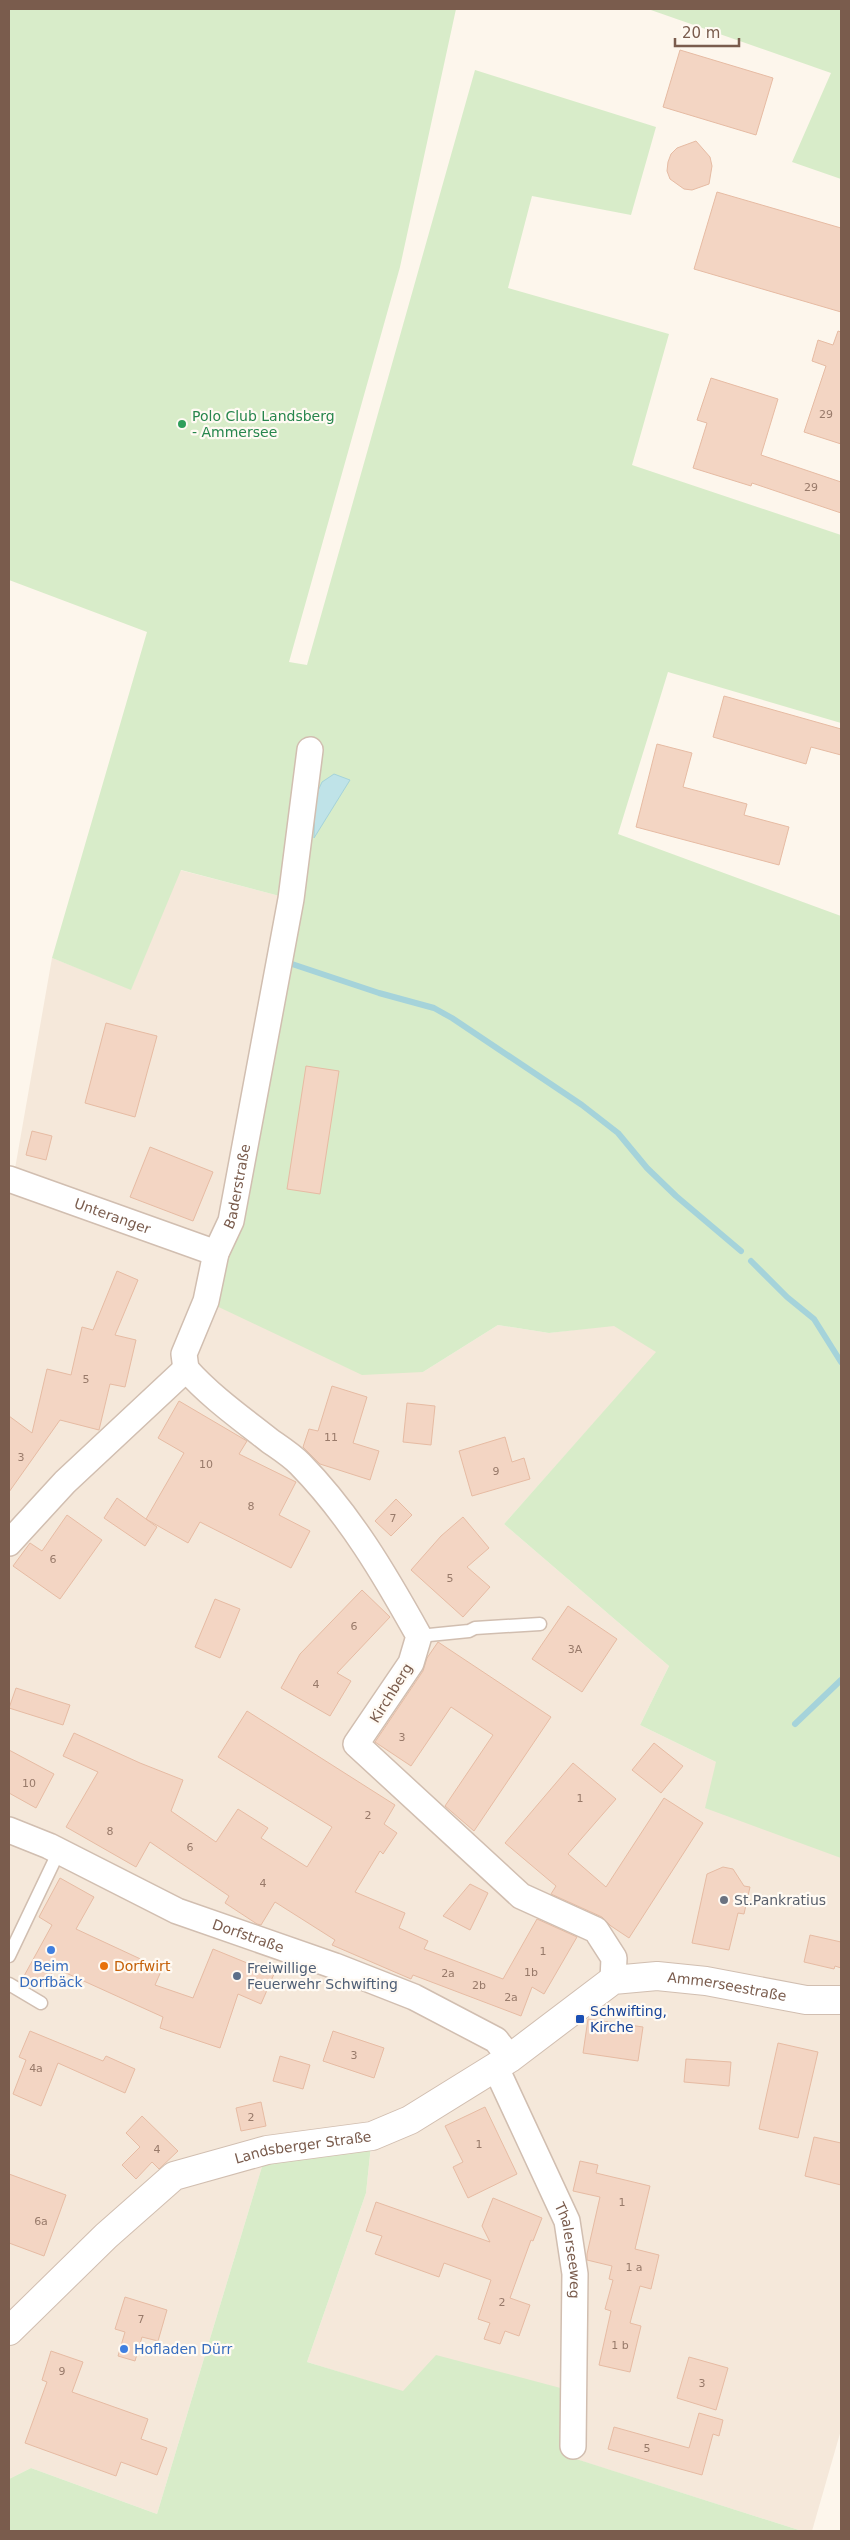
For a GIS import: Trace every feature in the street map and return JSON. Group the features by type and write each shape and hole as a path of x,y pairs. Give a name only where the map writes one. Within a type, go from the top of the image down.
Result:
{"street":[{"name":"Baderstraße","path":"186,1369 184,1354 206,1301 216,1253 231,1221 291,899 310,750"},
{"name":"Unteranger","path":"9,1179 216,1253"},
{"path":"9,1543 65,1482 186,1369 204,1390 299,1463 329,1497 355,1528 390,1583 419,1636"},
{"name":"Kirchberg","path":"419,1636 411,1663 356,1744 521,1896 596,1930 614,1958 613,1980"},
{"name":"Dorfstraße","path":"9,1830 59,1851 177,1911 335,1966 414,1998 496,2040 503,2063"},
{"name":"Ammerseestraße","path":"613,1980 657,1976 706,1980 806,2000 841,2000"},
{"name":"Landsberger Straße","path":"9,2331 106,2236 174,2176 267,2150 372,2136 410,2120 503,2063 613,1980"},
{"name":"Thalerseeweg","path":"503,2063 566,2221 575,2274 573,2446"}],"lane":[{"path":"419,1636 469,1631 475,1628 540,1624"},
{"path":"9,1956 59,1851"},
{"path":"9,1984 42,2003"}],"shaded area":[{"path":"180,870 291,899 423,1372 498,1325 549,1333 614,1325 657,1352 504,1524 669,1666 640,1725 716,1762 841,1858 841,2430 812,2531 802,2531 569,2457 404,2392 307,2362 366,2193 372,2137 267,2150 157,2514 31,2468 9,2479 9,1179 13,1180 52,958 131,989"}],"green space":[{"path":"9,9 456,9 400,267 289,662 307,665 475,70 656,127 631,215 532,196 508,288 669,334 632,465 841,535 841,723 668,672 618,834 841,916 841,1858 705,1808 716,1762 640,1725 669,1666 504,1524 656,1352 614,1326 549,1333 498,1325 423,1372 362,1375 206,1301 291,899 181,870 131,990 52,958 147,632 9,580"},
{"path":"648,9 841,9 841,179 792,162 831,73"},
{"path":"372,2136 366,2193 307,2362 403,2391 436,2355 568,2390 570,2457 802,2531 9,2531 9,2479 31,2468 157,2514 267,2150"}],"water":[{"path":"334,774 350,780 314,838 315,797 322,782"}],"building":[{"path":"680,50 773,78 756,135 663,107"},
{"path":"696,141 710,157 712,166 709,184 692,190 684,189 670,179 667,171 668,162 671,154 677,148"},
{"path":"717,192 841,228 841,312 694,269"},
{"path":"838,331 841,332 841,444 804,432 826,366 812,361 818,340 833,345"},
{"path":"711,378 778,399 761,455 841,482 841,513 752,483 751,486 693,468 707,423 697,420"},
{"path":"724,696 841,729 841,755 811,747 806,764 713,737"},
{"path":"657,744 692,753 683,787 747,804 744,815 789,827 779,865 636,827"},
{"path":"106,1023 157,1036 135,1117 85,1103"},
{"path":"306,1066 339,1071 320,1194 287,1189"},
{"path":"32,1131 52,1136 46,1160 26,1155"},
{"path":"150,1147 213,1172 193,1221 130,1197"},
{"path":"117,1271 138,1280 115,1335 136,1340 125,1387 110,1384 99,1430 60,1420 9,1492 9,1416 32,1433 47,1369 71,1375 82,1327 93,1330"},
{"path":"332,1386 367,1397 353,1443 379,1451 370,1480 320,1464 303,1447 309,1429 318,1431"},
{"path":"179,1401 247,1441 239,1454 296,1482 279,1515 310,1531 291,1568 200,1522 188,1543 146,1519 184,1453 158,1438"},
{"path":"407,1403 435,1406 431,1445 403,1442"},
{"path":"505,1437 512,1462 524,1458 530,1479 472,1496 459,1451"},
{"path":"117,1498 157,1527 145,1546 104,1518"},
{"path":"396,1499 412,1515 391,1536 375,1521"},
{"path":"67,1515 102,1540 60,1599 13,1566 30,1543 42,1551"},
{"path":"463,1517 489,1548 467,1567 490,1587 463,1617 411,1570 441,1536"},
{"path":"362,1590 390,1617 337,1673 351,1681 330,1716 281,1688 300,1654"},
{"path":"215,1599 240,1609 220,1658 195,1647"},
{"path":"568,1606 617,1639 582,1692 532,1659"},
{"path":"438,1642 551,1717 474,1831 445,1806 493,1735 451,1707 411,1766 375,1742 423,1671 427,1658"},
{"path":"16,1688 70,1705 63,1725 9,1708"},
{"path":"247,1711 395,1805 384,1824 397,1833 383,1854 380,1851 355,1892 405,1913 399,1928 428,1941 424,1949 503,1979 537,1919 577,1937 544,1994 532,1987 521,2016 413,1975 411,1979 332,1945 335,1940 275,1902 261,1925 257,1924 225,1903 229,1896 150,1842 136,1867 66,1827 98,1772 63,1756 74,1733 183,1780 171,1811 216,1842 238,1809 268,1828 261,1838 307,1867 332,1827 218,1757"},
{"path":"654,1743 683,1766 661,1793 632,1770"},
{"path":"9,1750 54,1774 36,1808 9,1793"},
{"path":"573,1763 616,1799 568,1854 606,1887 664,1798 703,1823 629,1938 611,1926 602,1917 551,1894 556,1886 505,1843"},
{"name":"St.Pankratius","path":"723,1867 733,1869 744,1886 750,1887 744,1914 738,1913 729,1950 692,1943 707,1874"},
{"path":"60,1878 94,1897 76,1929 162,1969 155,1985 193,1998 213,1949 274,1974 261,2004 238,1994 220,2048 160,2028 163,2017 55,1968 44,1987 24,1976 52,1925 39,1917"},
{"path":"470,1884 488,1893 470,1930 443,1916"},
{"path":"810,1935 841,1942 841,1968 835,1966 834,1969 804,1962"},
{"path":"588,2019 643,2027 638,2061 583,2053"},
{"path":"30,2031 103,2061 106,2056 135,2069 125,2093 58,2063 41,2106 13,2094 26,2060 19,2057"},
{"path":"333,2031 384,2048 374,2078 323,2061"},
{"path":"778,2043 818,2052 798,2138 759,2129"},
{"path":"280,2056 310,2065 303,2089 273,2081"},
{"path":"686,2059 731,2062 729,2086 684,2082"},
{"path":"261,2102 266,2126 241,2131 236,2108"},
{"path":"485,2107 517,2174 468,2198 453,2167 463,2162 445,2126"},
{"path":"142,2116 178,2151 159,2169 152,2162 136,2179 122,2165 140,2147 126,2133"},
{"path":"814,2137 841,2143 841,2185 805,2176"},
{"path":"580,2161 598,2165 596,2173 650,2186 635,2249 659,2255 651,2289 640,2286 630,2323 641,2326 630,2372 599,2365 611,2311 605,2309 613,2280 609,2279 612,2266 587,2260 600,2197 573,2191"},
{"path":"9,2174 66,2195 44,2256 9,2243"},
{"path":"493,2198 542,2218 533,2241 531,2240 510,2298 530,2305 519,2336 505,2331 500,2344 484,2339 490,2323 478,2319 491,2280 444,2263 439,2277 375,2254 382,2236 366,2231 376,2202 490,2242 482,2226"},
{"path":"125,2297 167,2310 158,2341 142,2337 135,2361 118,2356 125,2332 115,2329"},
{"path":"51,2351 83,2362 72,2392 148,2419 141,2439 167,2448 157,2475 121,2462 116,2476 25,2443 47,2382 42,2380"},
{"path":"689,2357 728,2368 716,2410 677,2398"},
{"path":"699,2413 723,2420 719,2436 713,2434 702,2475 608,2449 614,2427 689,2448"}],"waterway":[{"path":"289,963 379,993 434,1008 452,1018 582,1105 618,1133 647,1168 676,1196 741,1251"},
{"path":"751,1261 787,1297 814,1319 841,1362"},
{"path":"795,1724 841,1680"}],"place":[{"name":"Polo Club Landsberg - Ammersee","path":"182,424"},
{"name":"St.Pankratius","path":"724,1900"},
{"name":"Beim Dorfbäck","path":"51,1950"},
{"name":"Dorfwirt","path":"104,1966"},
{"name":"Freiwillige Feuerwehr Schwifting","path":"237,1976"},
{"name":"Schwifting, Kirche","path":"580,2019"},
{"name":"Hofladen Dürr","path":"124,2349"}]}
